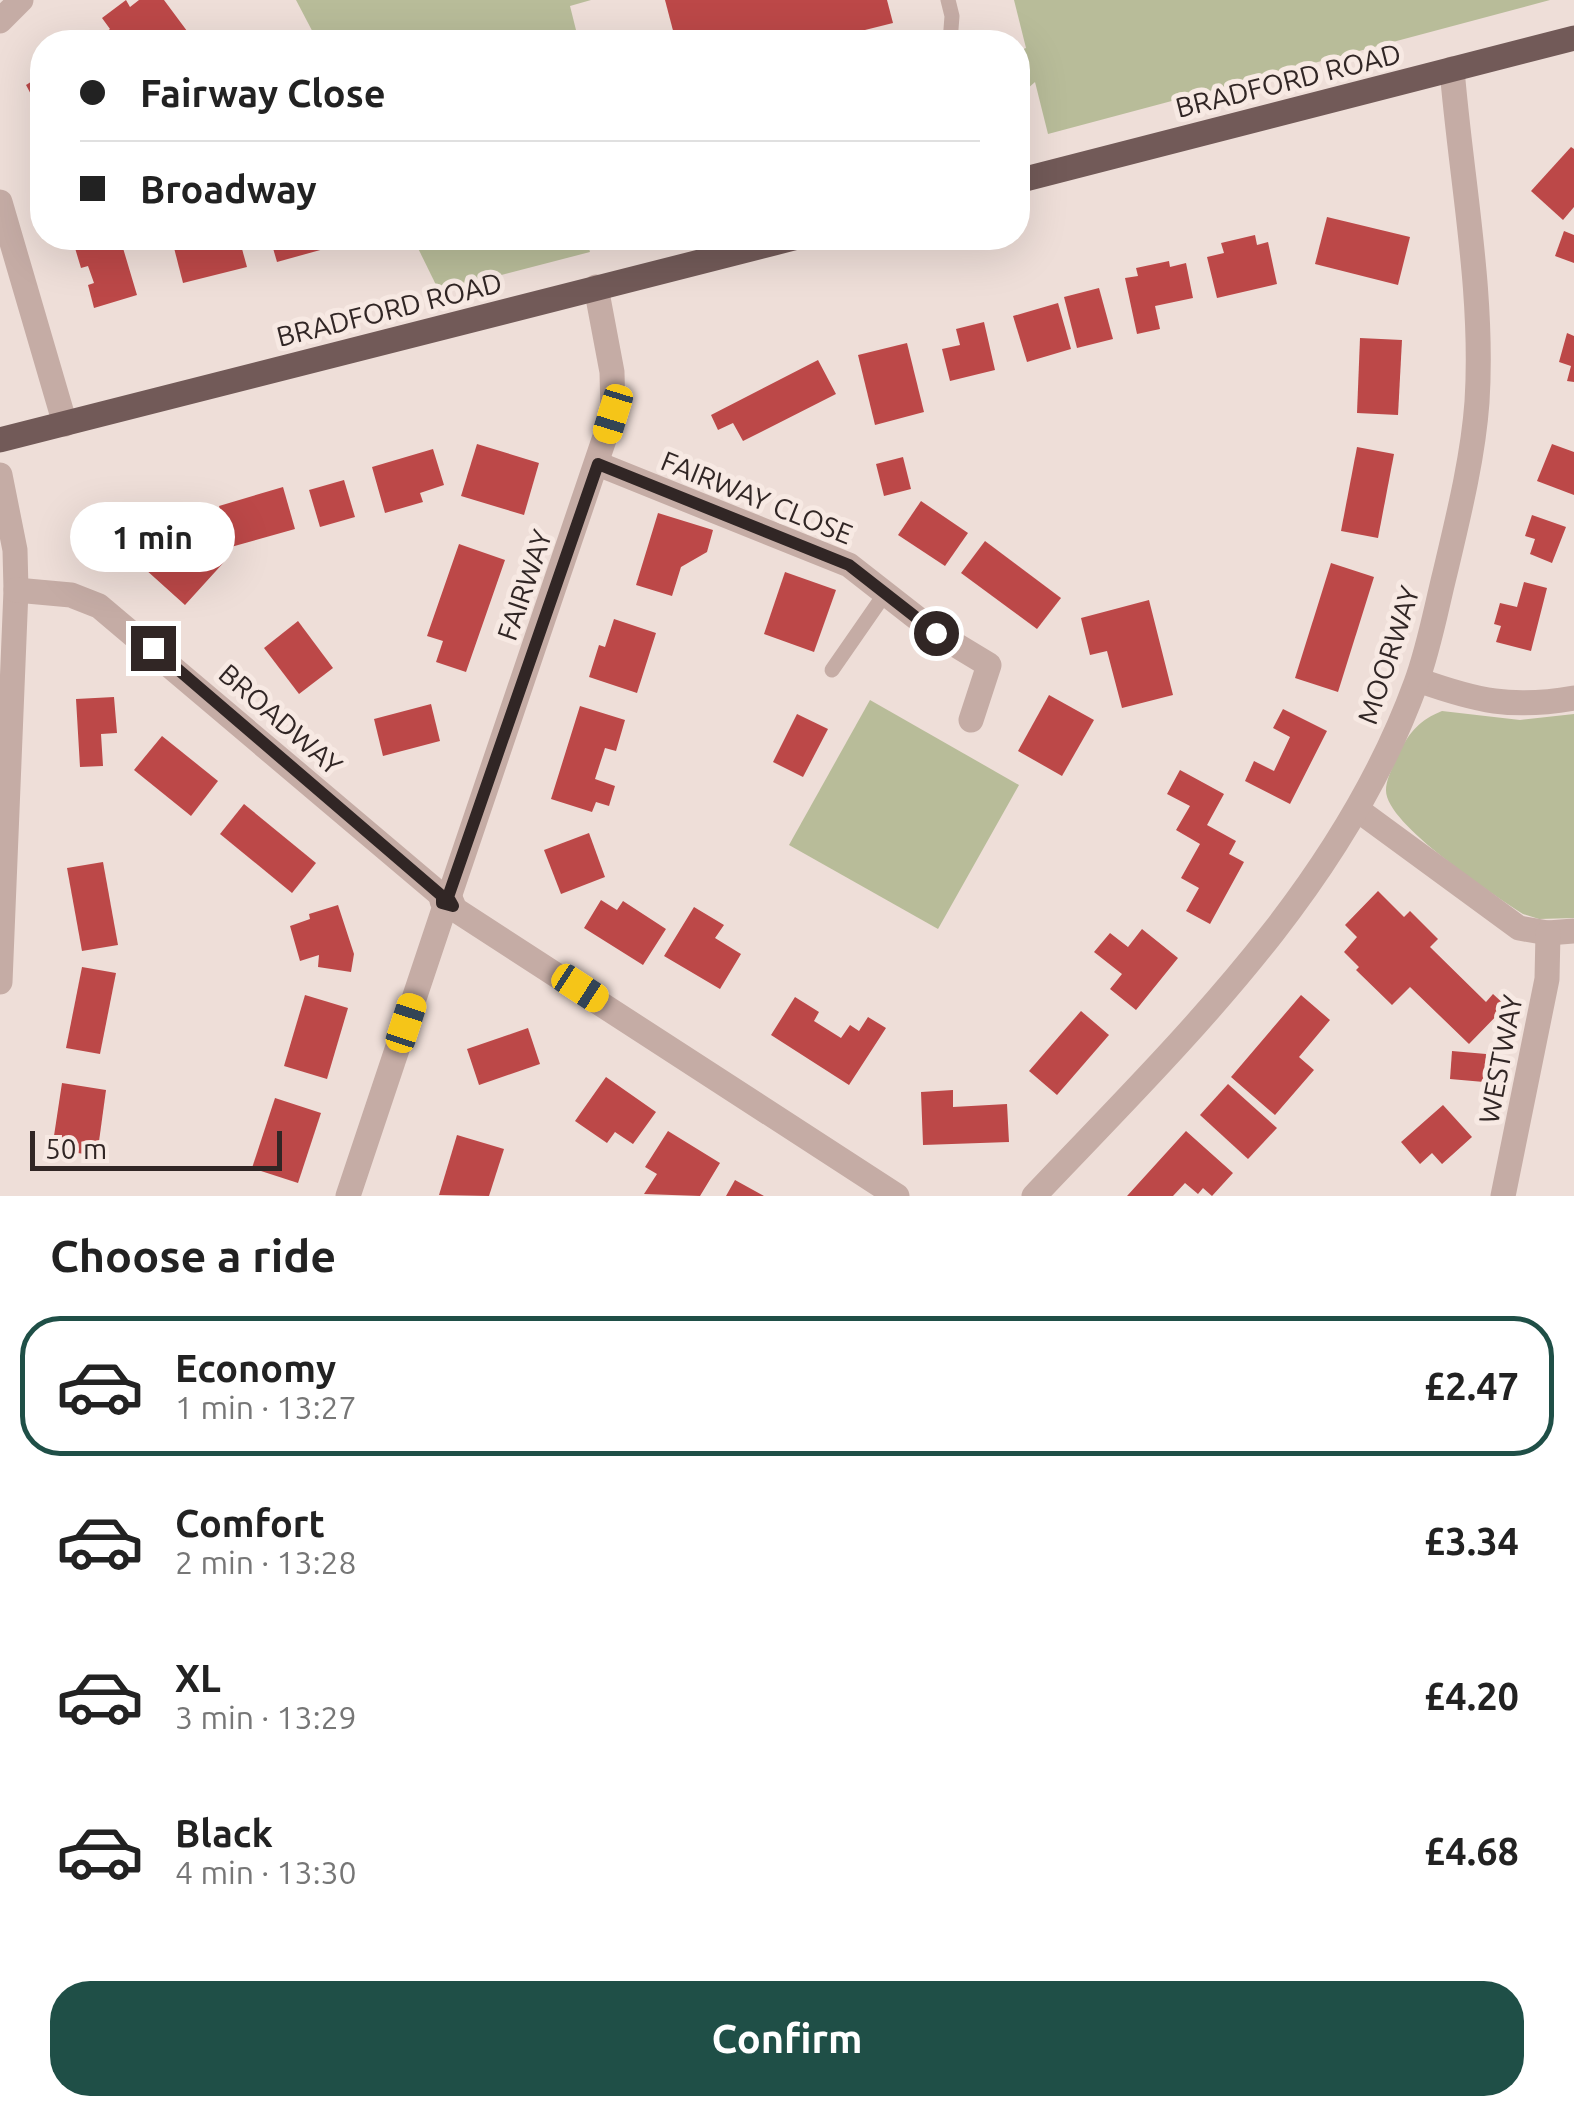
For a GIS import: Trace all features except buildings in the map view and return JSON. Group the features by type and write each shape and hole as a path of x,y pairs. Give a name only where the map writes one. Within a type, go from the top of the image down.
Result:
{"main road":[{"name":"BRADFORD ROAD","path":"1030,178 1574,38"},
{"name":"BRADFORD ROAD","path":"0,440 746,250"}],"street":[{"path":"0,21 21,0"},
{"name":"MOORWAY","path":"1034,1196 1210,1010 1290,913 1358,810 1418,680 1455,533 1476,403 1476,303 1452,69"},
{"path":"0,202 65,424"},
{"name":"FAIRWAY","path":"348,1196 613,414 612,372 596,287"},
{"name":"FAIRWAY CLOSE","path":"598,464 849,565 884,595 989,665 970,720"},
{"path":"0,475 15,550 16,590 14,716 0,982"},
{"name":"BROADWAY","path":"16,590 71,595 99,606 447,901 897,1196"},
{"path":"1418,680 1480,701 1536,703 1574,698"},
{"path":"1358,810 1519,928 1574,932"},
{"name":"WESTWAY","path":"1502,1196 1547,978 1548,933"}],"lane":[{"path":"948,0 951,30"},
{"path":"832,670 884,595"}],"green space":[{"path":"296,0 591,0 570,6 576,30 312,30"},
{"path":"1014,0 1550,0 1048,134 1035,82 1030,86 1030,30 1022,30"},
{"path":"419,250 590,252 439,291"},
{"path":"870,700 1019,785 938,929 789,845"},
{"path":"1442,711 1520,720 1574,714 1574,918 1539,919 1523,914 1421,839 1390,804 1386,785 1403,745 1422,722"}],"route":[{"path":"153,648 442,896 444,905 453,906 448,897 598,464 849,565 936,633"}]}
